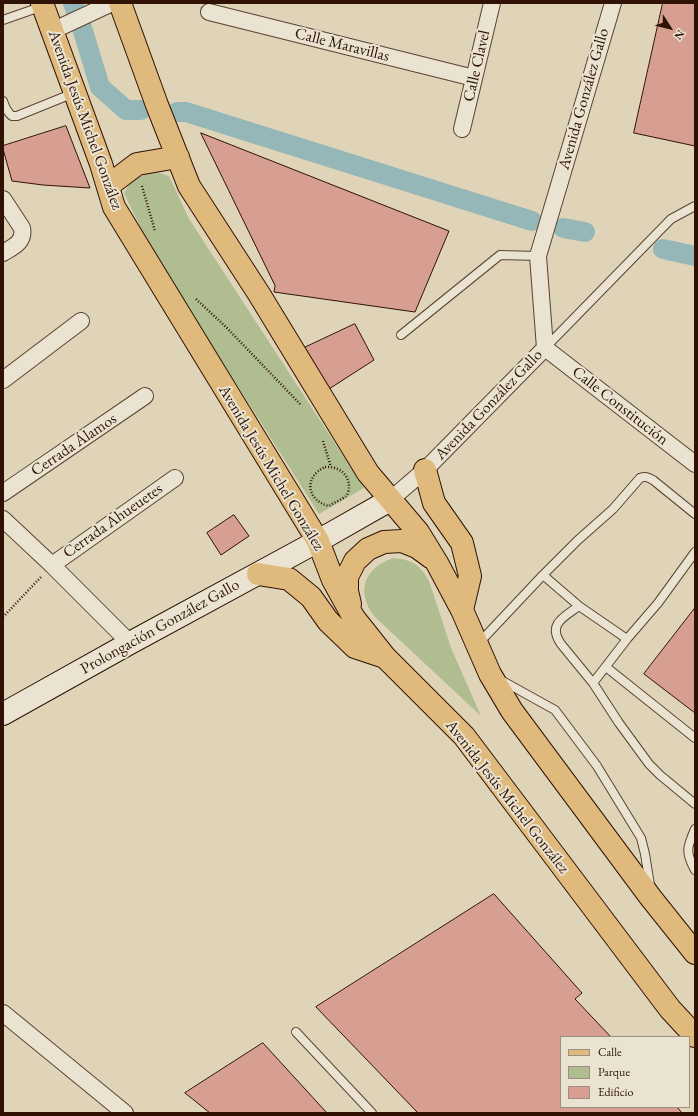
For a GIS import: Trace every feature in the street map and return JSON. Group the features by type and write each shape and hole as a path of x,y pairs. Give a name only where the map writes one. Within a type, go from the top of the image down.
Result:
{"main road":[{"path":"120,3 157,105 189,186 259,294 368,473 418,532 437,563 462,610 490,674 512,711 651,898 695,953"},
{"name":"Avenida Jesús Michel González","path":"43,4 61,27 75,93 101,164 114,207 318,541 333,580 354,618 385,658 464,736 670,1009 695,1036"},
{"path":"108,186 137,164 178,157"},
{"path":"425,470 434,503 462,543 470,576 462,610"},
{"path":"354,618 347,592 347,577 355,561 368,549 384,542 402,541 417,547 437,563"},
{"path":"258,574 288,579 311,597 328,621 355,647 385,658"}],"street":[{"path":"61,27 112,3"},
{"name":"Calle Clavel","path":"462,129 492,3"},
{"name":"Avenida González Gallo","path":"318,541 390,500 425,470 545,348 538,256 613,3"},
{"name":"Calle Maravillas","path":"209,12 474,78"},
{"path":"3,199 22,228 23,232 21,240 18,244 3,253"},
{"path":"3,380 81,321"},
{"name":"Calle Constitución","path":"545,348 695,464"},
{"name":"Cerrada Álamos","path":"3,493 145,396"},
{"name":"Cerrada Ahueuetes","path":"52,565 175,478"},
{"path":"6,527 52,565 130,642"},
{"name":"Prolongación González Gallo","path":"3,714 130,642 318,541"},
{"path":"3,1013 125,1113"}],"lane":[{"path":"3,20 43,4"},
{"path":"3,101 9,114 16,116 75,93"},
{"path":"545,348 671,219 695,206"},
{"path":"401,335 500,255 538,256"},
{"path":"478,645 543,575 578,540 613,509 636,482 644,476 649,477 695,514"},
{"path":"593,683 627,639 658,603 695,552"},
{"path":"543,575 579,606 627,639"},
{"path":"579,606 560,619 555,628 557,639 593,683 619,723 649,764 695,804"},
{"path":"606,667 695,738"},
{"path":"490,674 556,710 597,766 641,838 645,854 651,898"},
{"path":"695,829 687,850 689,859 695,870"},
{"path":"296,1032 372,1113"}],"path":[{"path":"137,164 156,238"},
{"path":"195,299 226,327 306,410"},
{"path":"321,436 331,467"},
{"path":"325,467 331,467 337,468 343,472 349,483 346,496 329,506 318,502 311,492 310,486 312,479 319,470 325,467"},
{"path":"3,617 52,565"}],"green space":[{"path":"154,171 169,176 189,219 364,488 319,514 150,248 124,193 133,179"},
{"path":"394,558 406,560 415,564 429,581 451,648 481,716 375,617 369,608 364,590 370,574 384,562"}],"building":[{"path":"663,3 695,3 695,146 634,133"},
{"path":"66,126 90,188 43,185 12,181 3,146"},
{"path":"201,133 449,231 415,312 274,292 275,286"},
{"path":"355,324 374,360 329,389 304,348"},
{"path":"234,515 249,536 221,555 207,533"},
{"path":"695,608 695,713 644,674"},
{"path":"494,894 582,993 575,999 610,1036 560,1036 560,1108 678,1108 682,1113 418,1113 316,1007"},
{"path":"263,1043 327,1113 210,1113 185,1093"}],"waterway":[{"path":"73,3 100,87 126,110 141,110"},
{"path":"177,112 186,112 532,221"},
{"path":"563,228 585,232"},
{"path":"663,249 695,256"}]}
